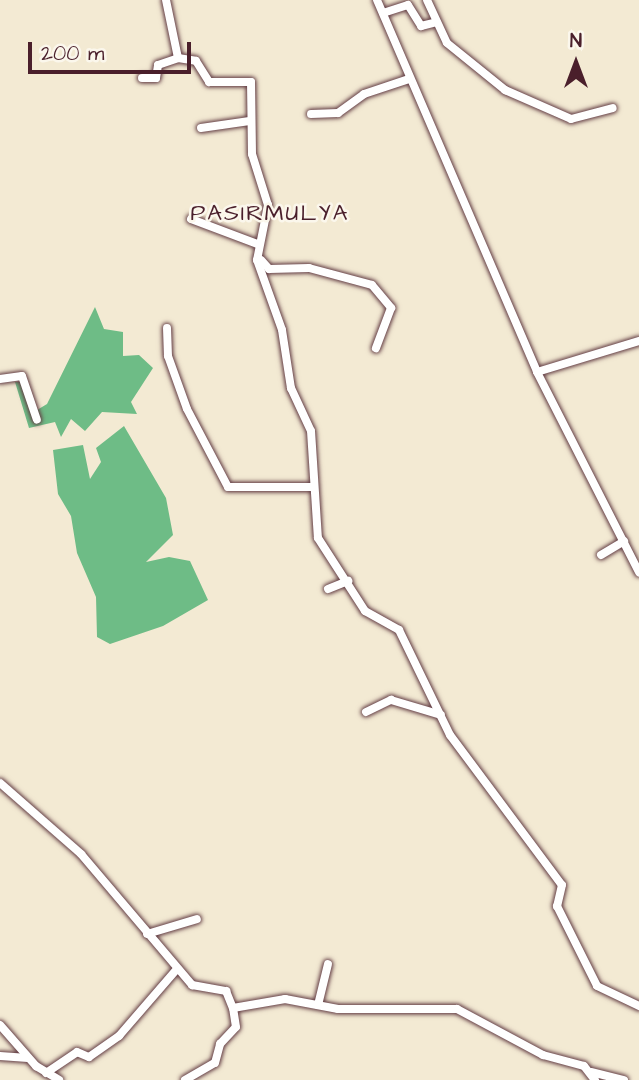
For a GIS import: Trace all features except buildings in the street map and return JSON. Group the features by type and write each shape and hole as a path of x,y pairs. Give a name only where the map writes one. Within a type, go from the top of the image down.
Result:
{"street":[{"path":"166,0 178,58"},
{"path":"377,0 537,372 639,572"},
{"path":"427,0 433,23 466,61 508,91 541,104 547,113 578,120 613,108"},
{"path":"383,13 409,5 421,26 433,23"},
{"path":"142,78 156,78 158,65 178,58 196,61 209,82 250,80 249,121 268,205 257,247 282,330 291,387 310,431 311,487 316,533 365,611 399,630 441,715 475,773 562,885 557,906 597,986 639,1006"},
{"path":"312,114 338,113 365,94 410,79"},
{"path":"201,128 249,121"},
{"path":"191,219 257,247 269,269 309,268 372,285 391,308 376,348"},
{"path":"167,328 170,361 222,481 235,490 311,487"},
{"path":"537,372 639,341"},
{"path":"0,379 22,376 37,420"},
{"path":"601,555 624,541"},
{"path":"328,589 348,581"},
{"path":"366,712 391,700 441,715"},
{"path":"0,783 81,853 177,969 201,991 226,991 233,1008 236,1027 220,1044 215,1063 185,1080"},
{"path":"147,934 197,919"},
{"path":"318,1005 328,964"},
{"path":"46,1073 77,1052 89,1057 110,1043 177,969"},
{"path":"233,1008 285,999 318,1005 457,1009 543,1055 593,1076 624,1080"},
{"path":"0,1025 28,1058 46,1073 60,1080"},
{"path":"0,1056 28,1058"}],"green space":[{"path":"95,307 104,329 123,332 123,356 139,355 153,368 131,402 137,414 102,412 85,431 71,419 61,437 55,422 29,428 15,382 21,382 32,413 47,404"},
{"path":"124,426 166,498 173,535 146,562 169,557 190,561 208,600 163,626 110,644 97,637 96,597 77,553 71,516 58,494 53,450 83,445 90,479 101,462 96,448"}],"district":[{"name":"PASIRMULYA","path":"270,213"}]}
